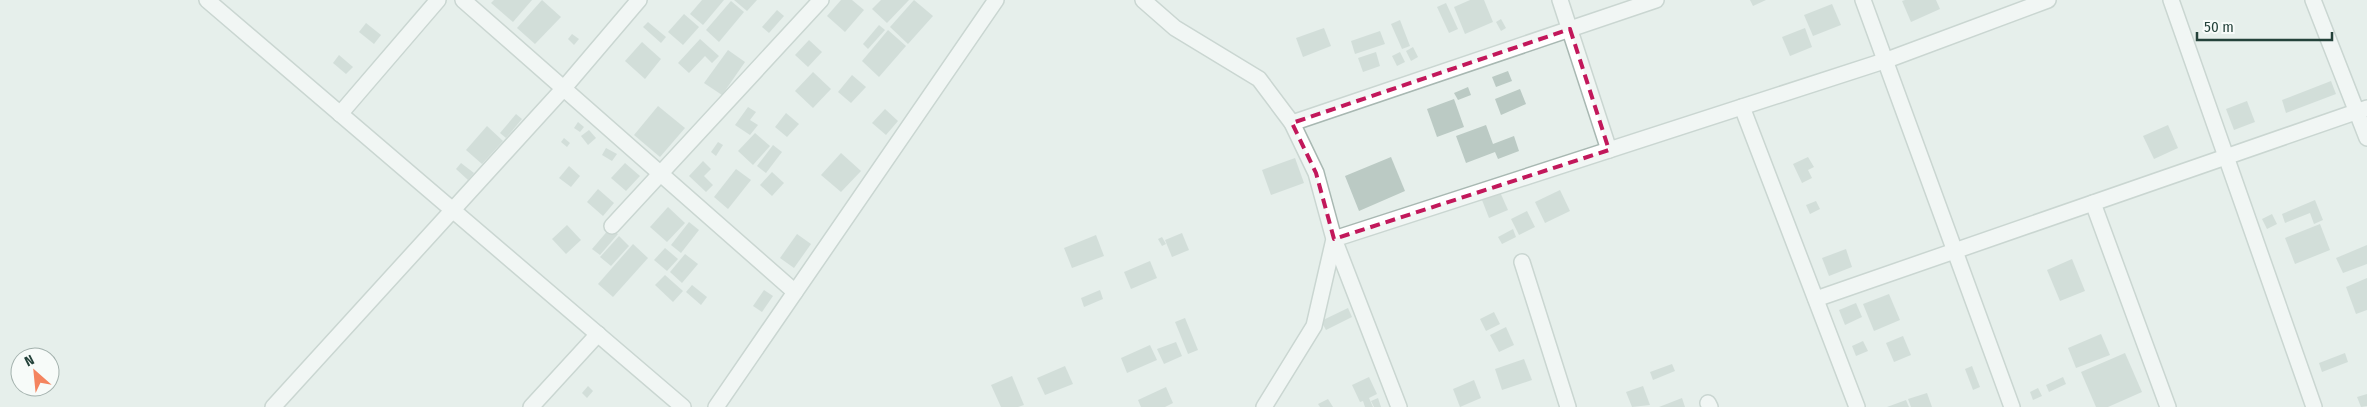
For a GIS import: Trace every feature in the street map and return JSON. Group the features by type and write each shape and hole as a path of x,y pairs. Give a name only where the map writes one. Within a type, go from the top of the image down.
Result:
{"street":[{"path":"207,0 683,407"},
{"path":"340,114 438,0"},
{"path":"463,0 795,292"},
{"path":"273,407 564,88 639,0"},
{"path":"612,226 821,0"},
{"path":"716,407 996,0"},
{"path":"1143,0 1175,28 1259,78 1292,123 1316,173 1334,239 1399,407"},
{"path":"1560,0 1609,150"},
{"path":"1292,123 1656,0"},
{"path":"1863,0 1887,60 1954,251 2012,407"},
{"path":"1334,239 1887,60 2048,0"},
{"path":"2171,0 2314,407"},
{"path":"2313,0 2362,110 2367,138"},
{"path":"1742,107 1857,407"},
{"path":"1816,299 2362,110"},
{"path":"2093,203 2168,407"},
{"path":"1264,407 1314,326 1334,239"},
{"path":"1522,262 1568,407"},
{"path":"531,407 598,334"}],"highlighted area":[{"path":"1570,29 1609,150 1334,239 1316,173 1292,123"}],"building":[{"path":"494,0 532,0 513,22 491,3"},
{"path":"542,0 561,17 535,44 517,28"},
{"path":"702,0 724,0 703,25 690,14"},
{"path":"734,0 757,0 747,11"},
{"path":"841,0 852,0 864,10 845,32 827,16"},
{"path":"881,0 909,0 887,23 872,9"},
{"path":"914,0 933,16 908,44 890,27"},
{"path":"1470,0 1484,0 1493,22 1465,34 1454,7"},
{"path":"1750,0 1766,0 1753,6"},
{"path":"1936,0 1940,9 1911,22 1902,1"},
{"path":"731,1 744,12 719,42 706,30"},
{"path":"1446,3 1458,29 1449,33 1437,7"},
{"path":"1832,4 1841,25 1813,36 1804,15"},
{"path":"777,10 784,16 769,33 762,27"},
{"path":"684,14 699,27 683,45 668,32"},
{"path":"1501,19 1506,28 1501,31 1496,22"},
{"path":"1400,20 1410,46 1402,49 1391,24"},
{"path":"648,22 666,37 661,43 643,27"},
{"path":"366,23 381,35 374,44 359,32"},
{"path":"879,25 885,30 868,49 863,44"},
{"path":"1324,28 1331,46 1303,57 1296,38"},
{"path":"1805,28 1812,47 1790,56 1782,37"},
{"path":"888,30 906,46 879,77 862,61"},
{"path":"1380,31 1385,44 1355,54 1351,41"},
{"path":"572,34 579,39 574,45 568,39"},
{"path":"700,39 719,56 712,63 705,56 689,73 678,63"},
{"path":"809,40 822,52 808,67 795,55"},
{"path":"642,42 661,59 645,79 625,61"},
{"path":"1413,47 1418,57 1411,61 1406,51"},
{"path":"728,50 745,62 722,95 704,83"},
{"path":"1376,52 1380,66 1363,72 1358,58"},
{"path":"1400,52 1405,62 1397,66 1392,56"},
{"path":"339,55 353,67 346,74 333,63"},
{"path":"1508,71 1512,81 1496,87 1492,77"},
{"path":"813,72 831,89 813,108 795,91"},
{"path":"852,75 866,87 851,103 838,92"},
{"path":"2331,81 2336,94 2286,113 2282,100"},
{"path":"1468,87 1471,95 1458,100 1454,93"},
{"path":"1520,89 1526,104 1501,115 1495,99"},
{"path":"1454,99 1464,127 1437,137 1427,109"},
{"path":"2247,101 2255,122 2234,130 2226,109"},
{"path":"658,106 685,128 660,157 634,135"},
{"path":"748,107 756,112 750,120 758,125 750,135 735,125"},
{"path":"885,109 898,121 886,135 872,123"},
{"path":"786,113 799,124 787,137 775,127"},
{"path":"516,114 522,119 506,138 500,133"},
{"path":"578,122 584,127 580,132 574,128"},
{"path":"1486,125 1493,144 1514,136 1519,151 1498,159 1495,152 1466,163 1456,136"},
{"path":"2168,125 2178,148 2154,159 2143,136"},
{"path":"487,126 503,141 482,164 466,150"},
{"path":"589,130 596,138 588,145 581,136"},
{"path":"755,133 770,146 753,165 738,151"},
{"path":"564,138 570,143 567,147 561,142"},
{"path":"718,142 723,145 716,156 711,152"},
{"path":"773,145 782,152 766,173 757,166"},
{"path":"606,148 617,154 612,161 602,155"},
{"path":"841,153 861,171 841,192 821,175"},
{"path":"1391,157 1405,191 1359,211 1345,176"},
{"path":"1808,157 1814,167 1808,170 1812,178 1802,183 1793,164"},
{"path":"1295,158 1304,183 1271,195 1262,170"},
{"path":"703,161 711,169 704,176 713,185 706,192 689,176"},
{"path":"461,163 474,173 468,180 456,169"},
{"path":"625,163 640,176 626,191 611,178"},
{"path":"569,166 580,176 571,187 559,178"},
{"path":"736,169 751,180 728,209 714,197"},
{"path":"772,172 784,183 772,196 760,185"},
{"path":"598,189 614,203 603,216 587,202"},
{"path":"1560,190 1570,211 1545,223 1535,202"},
{"path":"1500,192 1508,210 1489,218 1482,200"},
{"path":"2315,200 2323,220 2314,224 2310,213 2285,223 2282,214"},
{"path":"1816,201 1820,209 1810,214 1806,205"},
{"path":"668,207 685,223 667,242 650,227"},
{"path":"1527,211 1535,227 1519,235 1511,219"},
{"path":"2272,214 2277,224 2267,229 2262,219"},
{"path":"689,222 699,230 681,253 671,245"},
{"path":"2320,224 2330,250 2295,264 2285,238"},
{"path":"567,225 581,240 566,254 552,239"},
{"path":"610,228 618,234 600,255 592,249"},
{"path":"1513,229 1516,237 1502,244 1498,237"},
{"path":"1182,233 1189,250 1172,257 1165,240"},
{"path":"797,234 811,244 794,268 780,258"},
{"path":"1096,235 1104,256 1072,268 1064,248"},
{"path":"619,236 629,246 611,266 600,257"},
{"path":"1162,237 1166,244 1162,246 1158,239"},
{"path":"633,244 648,258 613,297 598,284"},
{"path":"2367,245 2367,264 2343,273 2336,258"},
{"path":"665,248 678,259 667,271 654,260"},
{"path":"1846,249 1852,267 1829,276 1822,258"},
{"path":"685,254 698,264 682,283 670,272"},
{"path":"2072,259 2085,291 2060,301 2047,270"},
{"path":"1150,261 1157,278 1131,289 1124,272"},
{"path":"665,275 683,291 673,302 655,285"},
{"path":"2367,278 2367,310 2356,314 2346,287"},
{"path":"692,285 707,297 701,305 686,292"},
{"path":"764,290 773,296 762,312 753,306"},
{"path":"1100,290 1103,299 1084,307 1081,298"},
{"path":"1889,294 1900,320 1874,331 1863,304"},
{"path":"1856,303 1862,317 1845,325 1839,310"},
{"path":"1348,308 1352,317 1326,330 1321,321"},
{"path":"1494,312 1500,324 1486,331 1480,319"},
{"path":"1185,318 1198,350 1188,354 1175,322"},
{"path":"1506,327 1514,345 1499,352 1490,335"},
{"path":"2101,334 2110,355 2076,368 2068,348"},
{"path":"1903,336 1911,355 1894,362 1886,343"},
{"path":"1863,341 1868,351 1856,356 1852,346"},
{"path":"1176,342 1182,356 1164,364 1157,349"},
{"path":"1150,345 1157,360 1127,373 1121,358"},
{"path":"2125,353 2142,392 2108,407 2096,407 2081,372"},
{"path":"2345,353 2348,362 2322,372 2319,363"},
{"path":"1524,359 1532,380 1502,390 1495,369"},
{"path":"1672,364 1675,371 1653,380 1650,372"},
{"path":"1065,366 1073,384 1045,395 1037,378"},
{"path":"1972,366 1980,387 1973,390 1965,369"},
{"path":"1012,376 1024,405 1001,407 991,385"},
{"path":"1369,377 1377,394 1369,398 1373,407 1365,407 1363,401 1360,402 1352,385"},
{"path":"2063,377 2066,384 2049,392 2046,385"},
{"path":"1474,380 1481,398 1460,407 1453,389"},
{"path":"588,386 593,391 587,398 582,393"},
{"path":"1643,386 1650,405 1632,407 1626,392"},
{"path":"1166,387 1173,403 1165,407 1141,407 1138,400"},
{"path":"2038,388 2042,396 2033,400 2030,392"},
{"path":"1927,393 1932,407 1911,407 1908,399"},
{"path":"2367,394 2367,406 2361,407 2357,397"},
{"path":"1378,398 1381,407 1374,407 1371,401"},
{"path":"1682,398 1685,407 1659,407"},
{"path":"1328,399 1333,407 1320,407 1318,404"},
{"path":"1906,400 1909,407 1887,407"}]}
